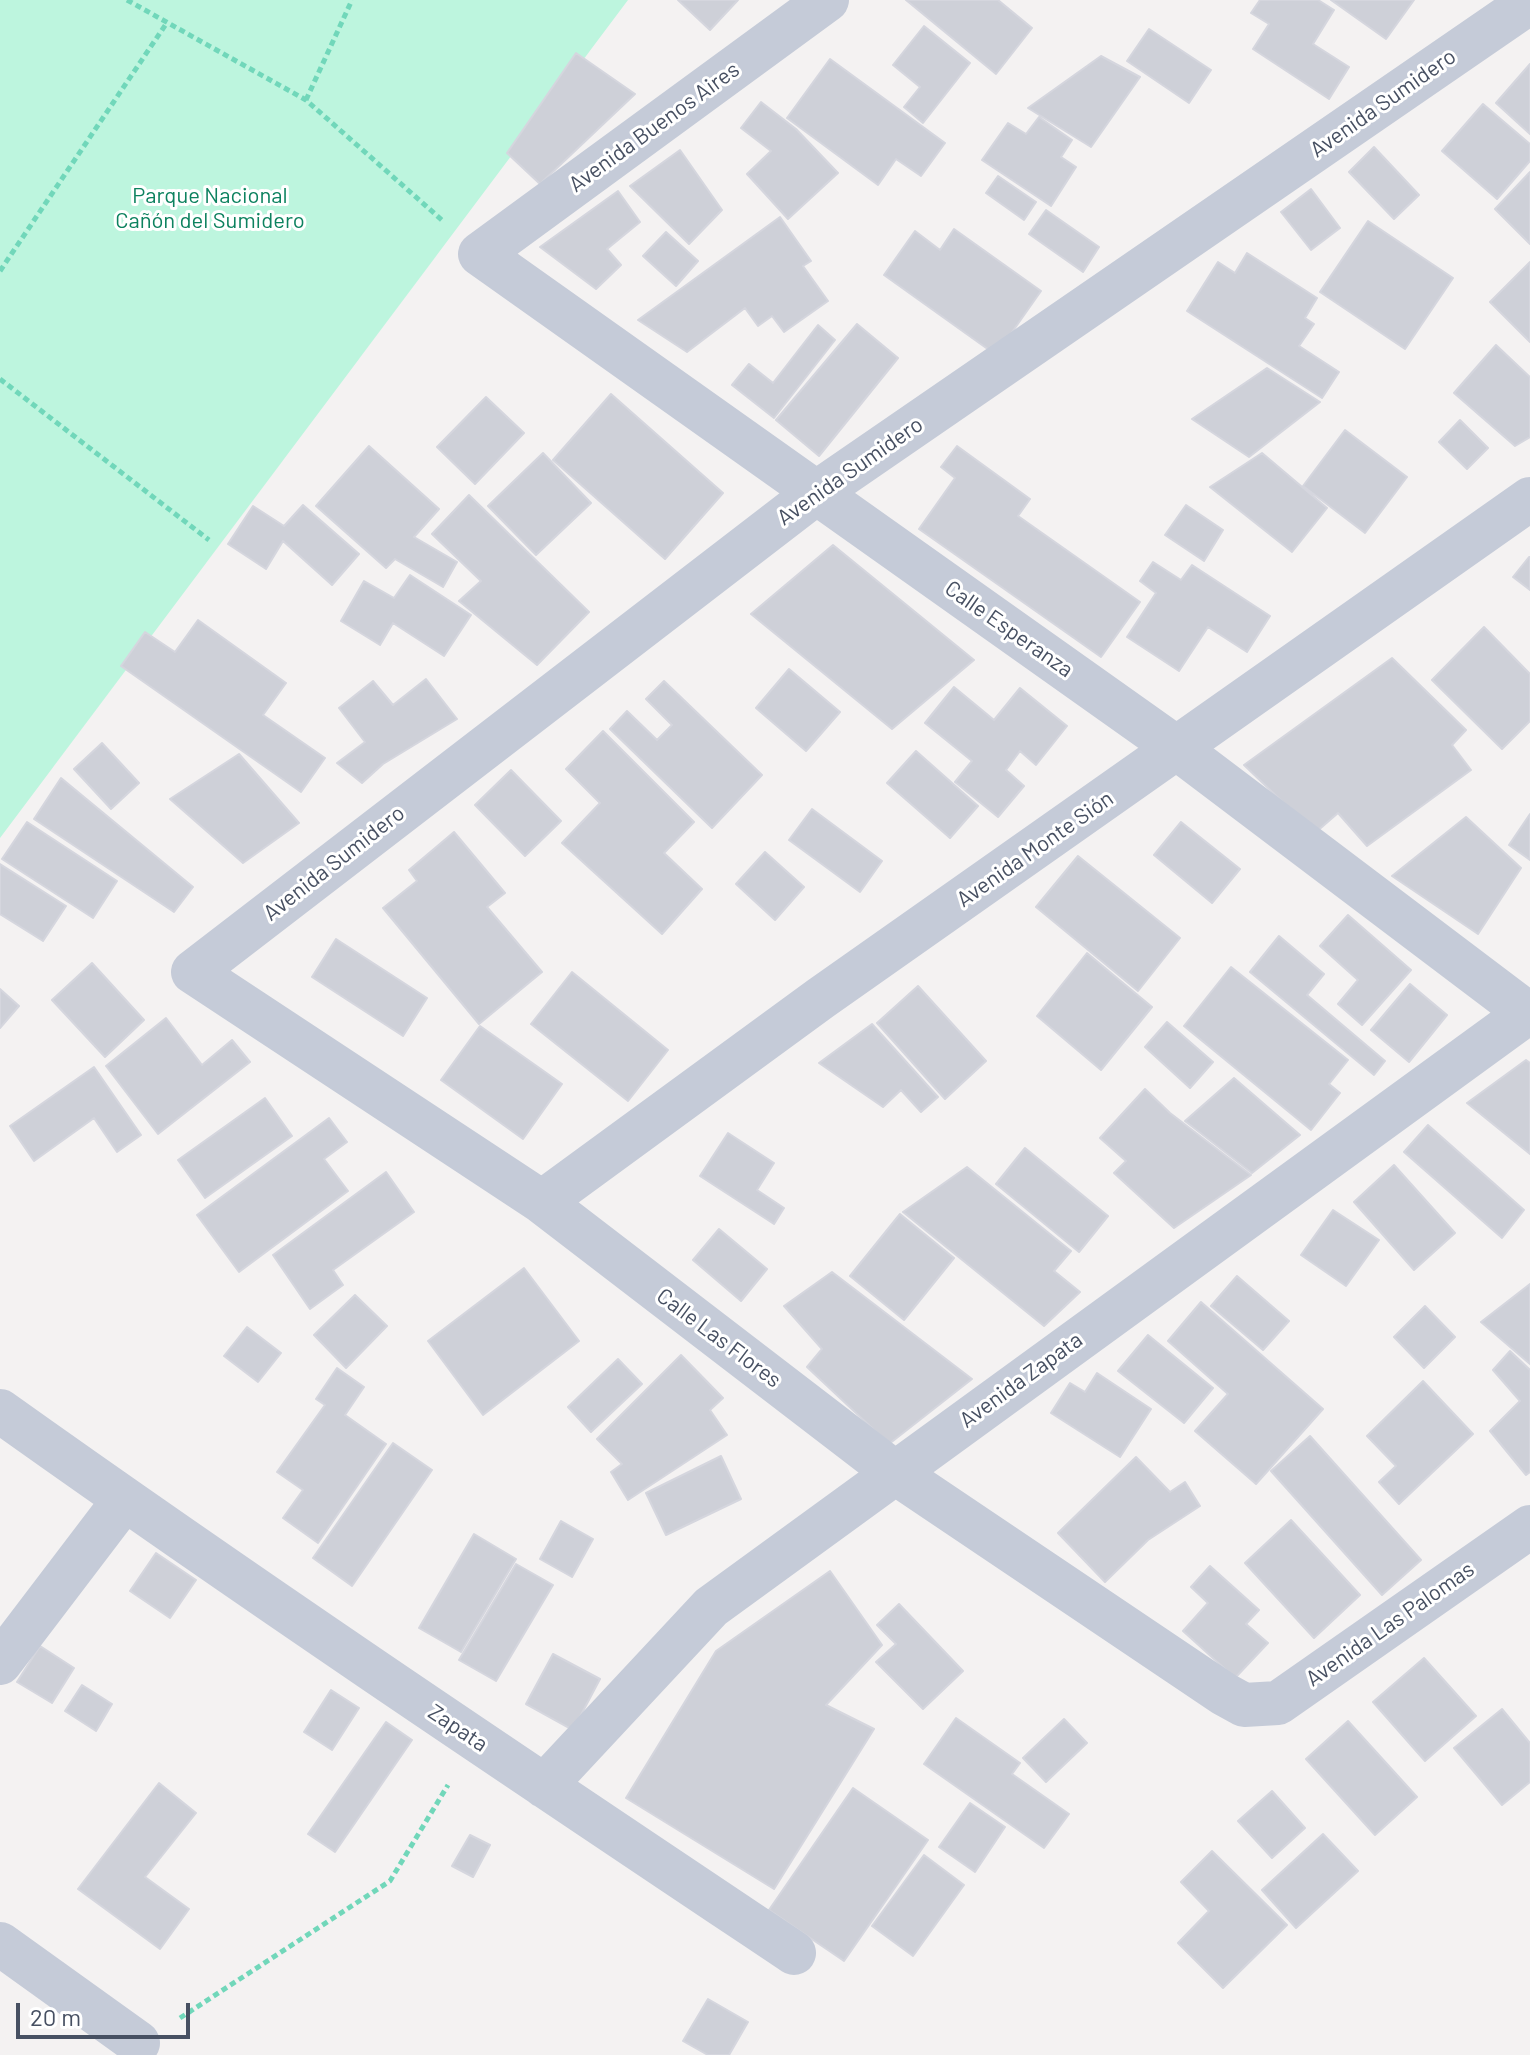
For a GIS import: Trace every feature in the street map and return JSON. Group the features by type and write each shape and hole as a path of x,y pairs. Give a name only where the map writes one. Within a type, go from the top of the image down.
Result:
{"street":[{"name":"Avenida Buenos Aires","path":"480,254 827,0"},
{"name":"Avenida Sumidero","path":"193,972 816,493 1530,2"},
{"name":"Calle Esperanza","path":"480,254 1178,749 1529,1013"},
{"name":"Avenida Monte Sión","path":"542,1202 821,998 1530,499"},
{"name":"Calle Las Flores","path":"193,972 542,1202 894,1472 1244,1705"},
{"name":"Avenida Zapata","path":"544,1786 711,1607 1529,1013"},
{"name":"Zapata","path":"0,1411 124,1500 474,1739 794,1953"},
{"path":"0,1663 124,1500"},
{"name":"Avenida Las Palomas","path":"1244,1705 1278,1703 1530,1527"},
{"path":"0,1944 138,2043"}],"path":[{"path":"127,0 306,100 480,254"},
{"path":"306,100 352,0"},
{"path":"0,271 166,24"},
{"path":"0,379 209,540"},
{"path":"138,2043 225,1991 390,1881 474,1739"}],"green space":[{"name":"Parque Nacional Cañón del Sumidero","path":"0,0 628,0 0,838"}],"building":[{"path":"678,0 738,0 710,30"},
{"path":"906,0 998,0 1032,28 996,74"},
{"path":"1260,0 1318,0 1334,10 1313,44 1349,67 1329,99 1253,49 1269,24 1251,13"},
{"path":"1331,0 1414,0 1386,39"},
{"path":"924,26 970,63 923,123 904,107 920,87 893,65"},
{"path":"1149,29 1211,70 1189,103 1127,61"},
{"path":"576,53 635,94 540,184 507,153"},
{"path":"1101,56 1140,77 1091,147 1028,108"},
{"path":"830,59 945,143 921,176 896,159 878,185 787,118"},
{"path":"1530,64 1530,134 1496,103"},
{"path":"761,102 796,129 838,173 788,219 747,174 771,151 741,128"},
{"path":"1483,104 1530,144 1530,161 1497,199 1442,151"},
{"path":"1039,117 1072,140 1061,157 1076,167 1051,206 982,160 1008,123 1026,134"},
{"path":"1374,147 1419,195 1394,219 1349,172"},
{"path":"680,150 722,210 689,244 630,186"},
{"path":"1530,172 1530,244 1495,209"},
{"path":"998,176 1036,202 1024,220 986,193"},
{"path":"1311,189 1340,228 1311,250 1281,212"},
{"path":"618,191 640,222 607,249 621,265 596,289 540,247"},
{"path":"1046,210 1099,247 1083,272 1029,234"},
{"path":"780,217 811,261 803,266 828,301 784,332 772,316 758,326 745,308 687,352 638,320"},
{"path":"1368,221 1453,278 1405,349 1320,292"},
{"path":"954,229 1041,291 996,355 884,275 915,231 940,250"},
{"path":"666,232 698,261 676,286 643,256"},
{"path":"1247,253 1317,298 1305,318 1314,324 1299,346 1339,372 1322,398 1187,311 1218,262 1235,273"},
{"path":"1530,262 1530,342 1490,302"},
{"path":"857,324 898,358 819,456 776,420"},
{"path":"818,325 835,340 774,418 732,385 749,364 773,383"},
{"path":"1496,345 1530,377 1530,437 1515,446 1454,393"},
{"path":"1267,368 1320,402 1249,457 1192,419"},
{"path":"611,394 723,493 665,559 553,460"},
{"path":"486,397 524,433 475,484 437,447"},
{"path":"1460,420 1488,448 1467,469 1439,442"},
{"path":"1345,430 1407,477 1365,533 1303,486"},
{"path":"369,446 439,509 414,537 457,562 443,587 395,559 386,568 316,506"},
{"path":"957,446 1030,499 1018,516 1140,602 1101,657 919,529 955,478 941,467"},
{"path":"543,453 591,503 536,555 488,506"},
{"path":"1262,453 1327,508 1292,552 1210,487"},
{"path":"469,495 589,612 537,665 459,601 481,581 432,534"},
{"path":"303,505 359,554 332,585 283,541 266,569 228,544 253,506 284,526"},
{"path":"1186,505 1223,530 1204,561 1165,535"},
{"path":"833,545 974,660 892,729 751,614"},
{"path":"1530,557 1530,590 1513,577"},
{"path":"1153,562 1181,580 1192,565 1270,616 1247,652 1208,627 1179,671 1127,637 1156,593 1140,581"},
{"path":"410,575 471,615 444,656 393,623 380,645 341,621 364,581 394,598"},
{"path":"198,620 286,683 263,715 325,758 301,792 121,666 145,632 175,652"},
{"path":"1484,627 1530,674 1530,721 1502,749 1432,680"},
{"path":"1392,658 1466,730 1452,745 1471,770 1367,846 1338,813 1315,833 1244,765"},
{"path":"789,669 840,712 806,751 756,708"},
{"path":"426,679 457,719 383,764 362,783 337,763 365,742 339,708 373,681 393,705"},
{"path":"664,681 762,775 712,828 610,729 627,711 657,740 672,725 646,699"},
{"path":"954,687 994,720 1020,688 1067,726 1036,765 1020,751 1006,770 1024,786 998,817 955,782 972,761 925,723"},
{"path":"603,731 694,822 664,853 702,889 662,934 562,843 600,803 566,769"},
{"path":"102,743 139,783 111,809 74,769"},
{"path":"916,751 978,806 950,838 887,783"},
{"path":"239,754 299,823 243,863 170,799"},
{"path":"511,770 561,821 525,856 475,805"},
{"path":"61,778 193,887 174,912 34,819"},
{"path":"812,809 882,861 860,892 789,840"},
{"path":"1530,814 1530,860 1509,845"},
{"path":"1466,817 1521,868 1478,934 1392,876"},
{"path":"27,822 117,881 93,918 2,859"},
{"path":"1181,822 1240,869 1212,903 1154,855"},
{"path":"454,832 505,893 487,907 542,972 479,1024 383,908 417,881 409,870"},
{"path":"765,852 804,887 775,920 736,884"},
{"path":"1078,856 1180,938 1138,991 1036,907"},
{"path":"0,864 66,906 43,941 0,914"},
{"path":"1348,915 1411,970 1362,1025 1338,1004 1358,980 1320,946"},
{"path":"1279,936 1324,974 1307,995 1385,1061 1374,1075 1250,972"},
{"path":"336,939 427,998 403,1036 312,977"},
{"path":"1087,953 1152,1007 1101,1070 1037,1016"},
{"path":"92,963 144,1020 105,1057 52,1000"},
{"path":"1231,967 1348,1060 1329,1084 1340,1093 1311,1130 1184,1026"},
{"path":"572,972 668,1050 628,1101 531,1024"},
{"path":"1410,984 1447,1015 1409,1062 1371,1030"},
{"path":"918,986 986,1061 945,1099 877,1023"},
{"path":"0,989 19,1006 0,1028"},
{"path":"166,1018 202,1065 232,1040 250,1062 158,1134 106,1066"},
{"path":"1167,1022 1213,1062 1190,1088 1145,1047"},
{"path":"872,1024 938,1097 921,1112 901,1090 883,1107 819,1063"},
{"path":"480,1026 562,1084 523,1139 441,1080"},
{"path":"1526,1060 1530,1063 1530,1154 1467,1103"},
{"path":"94,1067 141,1135 117,1152 94,1118 34,1161 10,1126"},
{"path":"1234,1078 1300,1135 1252,1173 1185,1121"},
{"path":"1145,1089 1170,1113 1251,1175 1174,1228 1114,1173 1126,1161 1100,1138"},
{"path":"265,1098 292,1136 205,1198 178,1160"},
{"path":"329,1118 347,1142 324,1159 348,1191 239,1272 197,1215"},
{"path":"1428,1125 1524,1210 1502,1238 1404,1152"},
{"path":"728,1133 774,1163 757,1190 784,1208 774,1224 700,1176"},
{"path":"1025,1148 1108,1216 1079,1252 996,1184"},
{"path":"1394,1165 1455,1233 1414,1270 1354,1202"},
{"path":"967,1167 1071,1251 1054,1271 1080,1292 1044,1326 903,1212"},
{"path":"386,1172 414,1212 333,1270 343,1285 310,1309 273,1255"},
{"path":"1333,1210 1379,1240 1346,1286 1301,1255"},
{"path":"900,1214 954,1258 904,1320 850,1276"},
{"path":"719,1229 767,1269 741,1301 693,1260"},
{"path":"524,1268 579,1341 483,1415 428,1341"},
{"path":"832,1272 972,1379 889,1444 807,1367 822,1349 784,1306"},
{"path":"1237,1276 1289,1321 1263,1350 1211,1306"},
{"path":"1530,1284 1530,1364 1481,1322"},
{"path":"355,1295 387,1326 346,1368 314,1335"},
{"path":"1201,1302 1323,1409 1256,1484 1195,1431 1228,1394 1168,1341"},
{"path":"1425,1306 1455,1337 1424,1368 1394,1337"},
{"path":"247,1327 281,1353 258,1382 224,1356"},
{"path":"1148,1335 1213,1388 1184,1423 1118,1371"},
{"path":"1510,1351 1530,1370 1530,1472 1526,1475 1490,1431 1520,1401 1493,1370"},
{"path":"681,1355 723,1398 710,1410 727,1435 628,1500 611,1472 622,1464 597,1439"},
{"path":"618,1359 642,1384 591,1432 568,1407"},
{"path":"337,1368 364,1387 345,1415 386,1444 318,1543 283,1518 303,1490 277,1472 325,1405 316,1399"},
{"path":"1097,1373 1151,1409 1120,1457 1051,1413 1070,1383 1085,1392"},
{"path":"1423,1381 1473,1434 1399,1504 1379,1482 1396,1466 1367,1436"},
{"path":"1310,1436 1421,1560 1382,1595 1271,1471"},
{"path":"393,1443 432,1470 352,1586 313,1558"},
{"path":"721,1456 741,1499 666,1535 646,1493"},
{"path":"1136,1457 1170,1492 1185,1482 1200,1506 1148,1540 1105,1582 1058,1533"},
{"path":"1291,1520 1360,1595 1314,1638 1245,1563"},
{"path":"561,1521 593,1539 572,1577 540,1559"},
{"path":"474,1534 516,1559 461,1652 419,1628"},
{"path":"156,1553 196,1580 170,1618 130,1591"},
{"path":"516,1564 553,1585 496,1681 459,1660"},
{"path":"1210,1566 1259,1610 1246,1624 1268,1643 1235,1678 1183,1631 1208,1603 1191,1587"},
{"path":"830,1571 882,1645 826,1705 874,1729 774,1889 626,1798 716,1651"},
{"path":"899,1604 963,1671 923,1709 876,1662 896,1644 877,1625"},
{"path":"40,1646 74,1668 52,1703 17,1682"},
{"path":"553,1654 600,1679 573,1730 526,1704"},
{"path":"1424,1658 1476,1716 1425,1761 1373,1702"},
{"path":"82,1685 112,1704 96,1731 65,1711"},
{"path":"331,1690 359,1708 332,1750 304,1732"},
{"path":"1502,1709 1530,1743 1530,1782 1502,1805 1454,1748"},
{"path":"956,1718 1020,1763 1012,1774 1069,1814 1044,1848 924,1764"},
{"path":"1064,1719 1087,1743 1046,1782 1023,1758"},
{"path":"1348,1721 1417,1797 1375,1835 1306,1759"},
{"path":"386,1722 412,1740 335,1852 308,1834"},
{"path":"159,1783 196,1813 145,1877 189,1909 160,1949 78,1889"},
{"path":"853,1788 928,1840 844,1961 769,1910"},
{"path":"1272,1791 1305,1828 1272,1858 1238,1821"},
{"path":"970,1803 1005,1827 975,1872 939,1847"},
{"path":"1323,1834 1358,1871 1296,1928 1262,1890"},
{"path":"470,1835 490,1845 473,1877 452,1866"},
{"path":"1212,1851 1287,1925 1223,1988 1178,1943 1209,1911 1181,1882"},
{"path":"924,1855 964,1885 913,1956 872,1926"},
{"path":"708,1999 748,2022 729,2055 708,2055 683,2041"}]}
